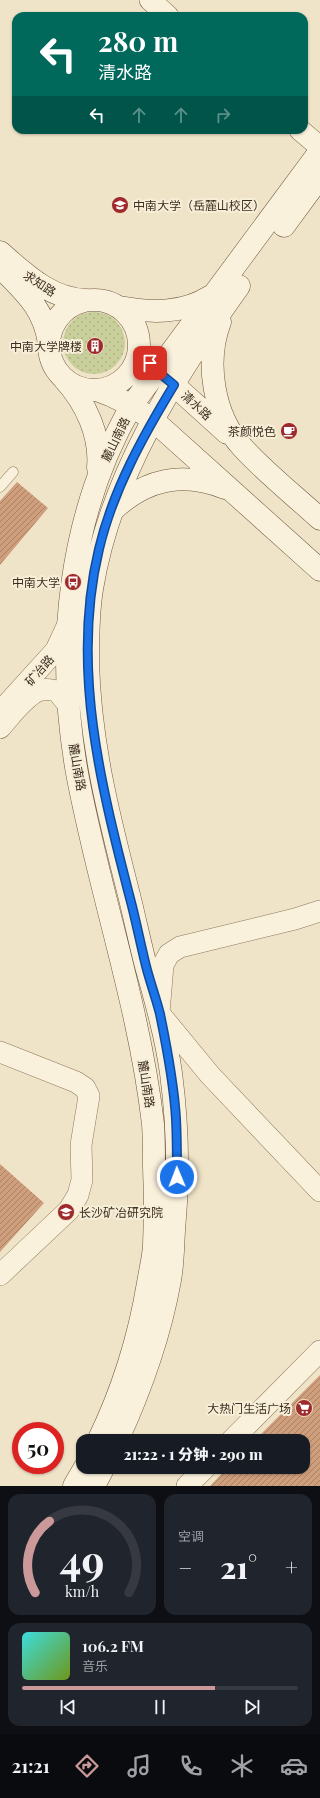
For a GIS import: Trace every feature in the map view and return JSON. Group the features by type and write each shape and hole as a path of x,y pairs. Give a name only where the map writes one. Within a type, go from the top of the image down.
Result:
{"main road":[{"name":"麓山南路","path":"120,1434 132,1407 154,1346 171,1277 178,1192 176,1119 173,1091 159,1013 114,837 97,759 90,700 88,627 91,592 99,548 111,512 127,472 153,420 222,298 320,151"},
{"name":"麓山南路","path":"101,1434 125,1372 143,1313 154,1249 155,1184 153,1134 144,1063 132,1005 78,774 69,706 67,646 78,543 95,483 116,432 132,406 157,371 222,298 320,177"},
{"name":"求知路","path":"0,252 26,274 53,293 75,300 87,300"},
{"name":"求知路","path":"0,267 35,304 46,327 49,345"},
{"path":"119,307 153,312 176,310 222,298 219,326 214,348 213,372 222,413 229,428 243,448 320,519"},
{"path":"95,483 98,453 96,438 91,422 72,388 55,368 50,357 49,345 52,329 60,316 72,306 87,300 109,302 119,307 133,322 139,342 136,362 124,378 116,384 96,390"},
{"name":"清水路","path":"139,342 145,355 157,371 243,448"},
{"path":"62,377 72,384 84,389 96,390 111,395 132,406 153,420 320,570"},
{"path":"111,512 125,498 144,487 165,481 208,481 231,491"},
{"path":"74,1486 81,1474"},
{"path":"94,1486 100,1474"}],"street":[{"path":"150,0 164,12"},
{"path":"305,134 320,147"},
{"name":"矿冶路","path":"0,712 56,650 70,622"},
{"name":"矿冶路","path":"0,728 38,691 48,689 57,691 69,706"},
{"path":"320,911 295,919 180,947 169,954 163,965 159,1013 210,1075 320,1191"},
{"path":"0,1052 76,1082 85,1088 88,1096 81,1145 82,1180 78,1195 69,1210 0,1275"},
{"path":"173,1091 176,1076 183,1070 194,1070 210,1075"},
{"path":"238,1434 320,1351"},
{"path":"187,1486 199,1474"}],"lane":[{"path":"0,487 13,472"}],"green space":[{"path":"88,312 100,312 116,321 123,331 125,343 123,355 116,365 100,374 88,374 77,369 68,360 63,349 63,337 68,326 77,317"}],"building":[{"path":"17,482 48,508 0,565 0,501"},
{"path":"0,1164 44,1203 0,1252"},
{"name":"大热门生活广场","path":"320,1375 320,1486 210,1486 221,1474 310,1474 310,1434 261,1434"}],"place":[{"name":"中南大学（岳麓山校区）","path":"120,205"},
{"name":"中南大学牌楼","path":"95,346"},
{"name":"茶颜悦色","path":"289,431"},
{"name":"中南大学","path":"73,582"},
{"name":"长沙矿冶研究院","path":"66,1212"},
{"name":"大热门生活广场","path":"304,1408"}],"route":[{"path":"150,363 174,385 144,436 124,478 99,548 91,592 88,627 90,700 97,759 114,837 159,1013 170,1071 176,1119 177,1177"}]}
